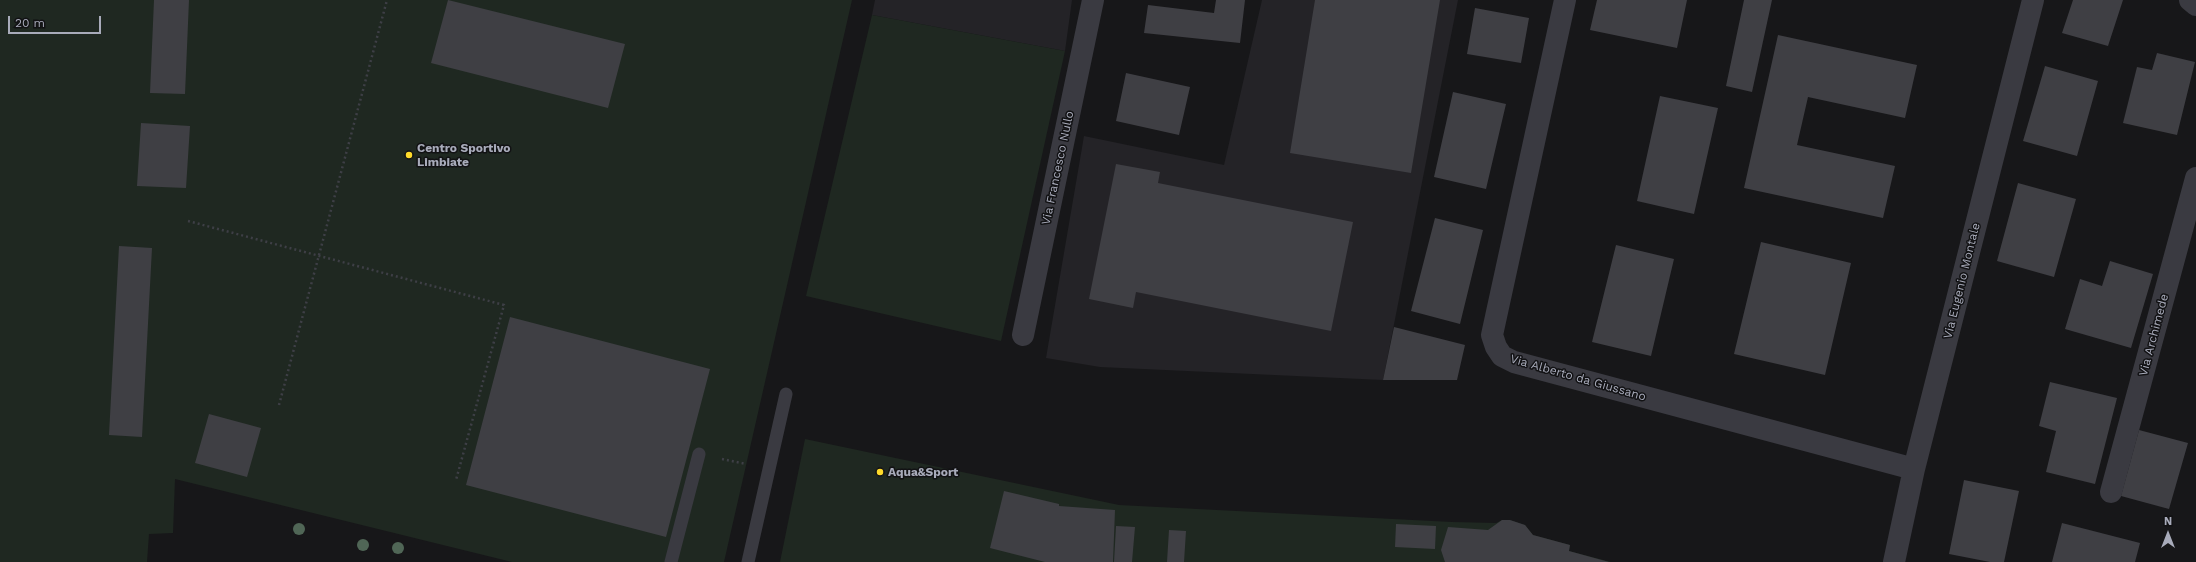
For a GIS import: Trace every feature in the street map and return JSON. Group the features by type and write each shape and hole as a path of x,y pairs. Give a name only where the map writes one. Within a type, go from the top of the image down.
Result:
{"street":[{"name":"Via Francesco Nullo","path":"1023,336 1093,0"},
{"name":"Via Alberto da Giussano","path":"1565,0 1492,336 1499,352 1502,356 1514,362 1914,469"},
{"name":"Via Eugenio Montale","path":"1894,562 1914,469 2033,0"},
{"path":"2190,0 2196,5"},
{"name":"Via Archimede","path":"2111,492 2196,178"}],"lane":[{"path":"748,562 786,394"},
{"path":"671,562 699,454"}],"path":[{"path":"279,405 320,256 387,0"},
{"path":"188,221 504,305 456,480"},
{"path":"699,454 769,470"}],"shaded area":[{"name":"Centro Sportivo Limbiate","path":"0,0 852,0 724,562 512,562 175,479 173,533 149,534 147,562 0,562"},
{"path":"875,0 1072,0 1065,51 872,15"},
{"path":"1262,0 1458,0 1383,380 1100,367 1046,358 1084,136 1224,165"},
{"path":"872,15 1065,51 1001,341 806,296"},
{"name":"Aqua&Sport","path":"805,439 1119,505 1452,522 1496,523 1502,520 1510,520 1525,525 1533,535 1570,545 1569,551 1611,562 780,562"}],"building":[{"path":"154,0 189,0 185,94 150,93"},
{"path":"448,0 625,44 608,108 431,63"},
{"path":"1216,0 1245,0 1240,43 1144,33 1148,5 1214,13"},
{"path":"1315,0 1440,0 1411,173 1290,153"},
{"path":"1597,0 1687,0 1677,48 1590,30"},
{"path":"1744,0 1772,0 1752,92 1726,86"},
{"path":"2073,0 2123,0 2108,46 2062,33"},
{"path":"1475,8 1529,18 1521,63 1467,54"},
{"path":"1778,35 1917,65 1905,118 1808,97 1797,145 1895,166 1883,218 1744,188"},
{"path":"2157,53 2195,62 2177,135 2123,123 2137,67 2152,70"},
{"path":"2045,66 2098,81 2077,156 2023,141"},
{"path":"1126,73 1190,87 1179,135 1116,121"},
{"path":"1453,92 1506,104 1486,189 1434,177"},
{"path":"1660,96 1718,108 1694,214 1637,201"},
{"path":"141,123 190,126 186,188 137,186"},
{"path":"1116,164 1160,172 1158,183 1353,222 1331,331 1136,292 1133,308 1089,299"},
{"path":"2018,183 2076,199 2054,277 1997,261"},
{"path":"1435,218 1483,230 1460,324 1411,311"},
{"path":"1761,242 1851,263 1825,375 1734,354"},
{"path":"1616,245 1674,259 1651,356 1592,342"},
{"path":"119,246 152,248 142,437 109,435"},
{"path":"2110,261 2153,274 2131,348 2065,329 2080,279 2102,286"},
{"path":"510,317 710,369 666,537 466,485"},
{"path":"1394,327 1465,345 1457,380 1383,380"},
{"path":"2050,382 2117,398 2095,484 2046,472 2056,431 2039,426"},
{"path":"209,414 261,428 247,477 195,463"},
{"path":"2139,430 2188,443 2169,509 2121,496"},
{"path":"1964,480 2019,491 2004,562 1990,562 1949,554"},
{"path":"1004,491 1059,504 1059,506 1115,510 1113,562 1045,562 990,548"},
{"path":"1502,520 1510,520 1525,525 1533,535 1570,545 1569,551 1609,562 1445,562 1441,550 1448,527 1488,530"},
{"path":"2062,523 2140,543 2135,562 2052,562"},
{"path":"1396,524 1436,526 1435,549 1395,547"},
{"path":"1116,526 1135,527 1132,562 1114,562"},
{"path":"1169,530 1186,531 1184,562 1167,562"}],"place":[{"name":"Centro Sportivo Limbiate","path":"409,155"},
{"name":"Aqua&Sport","path":"880,472"}]}
